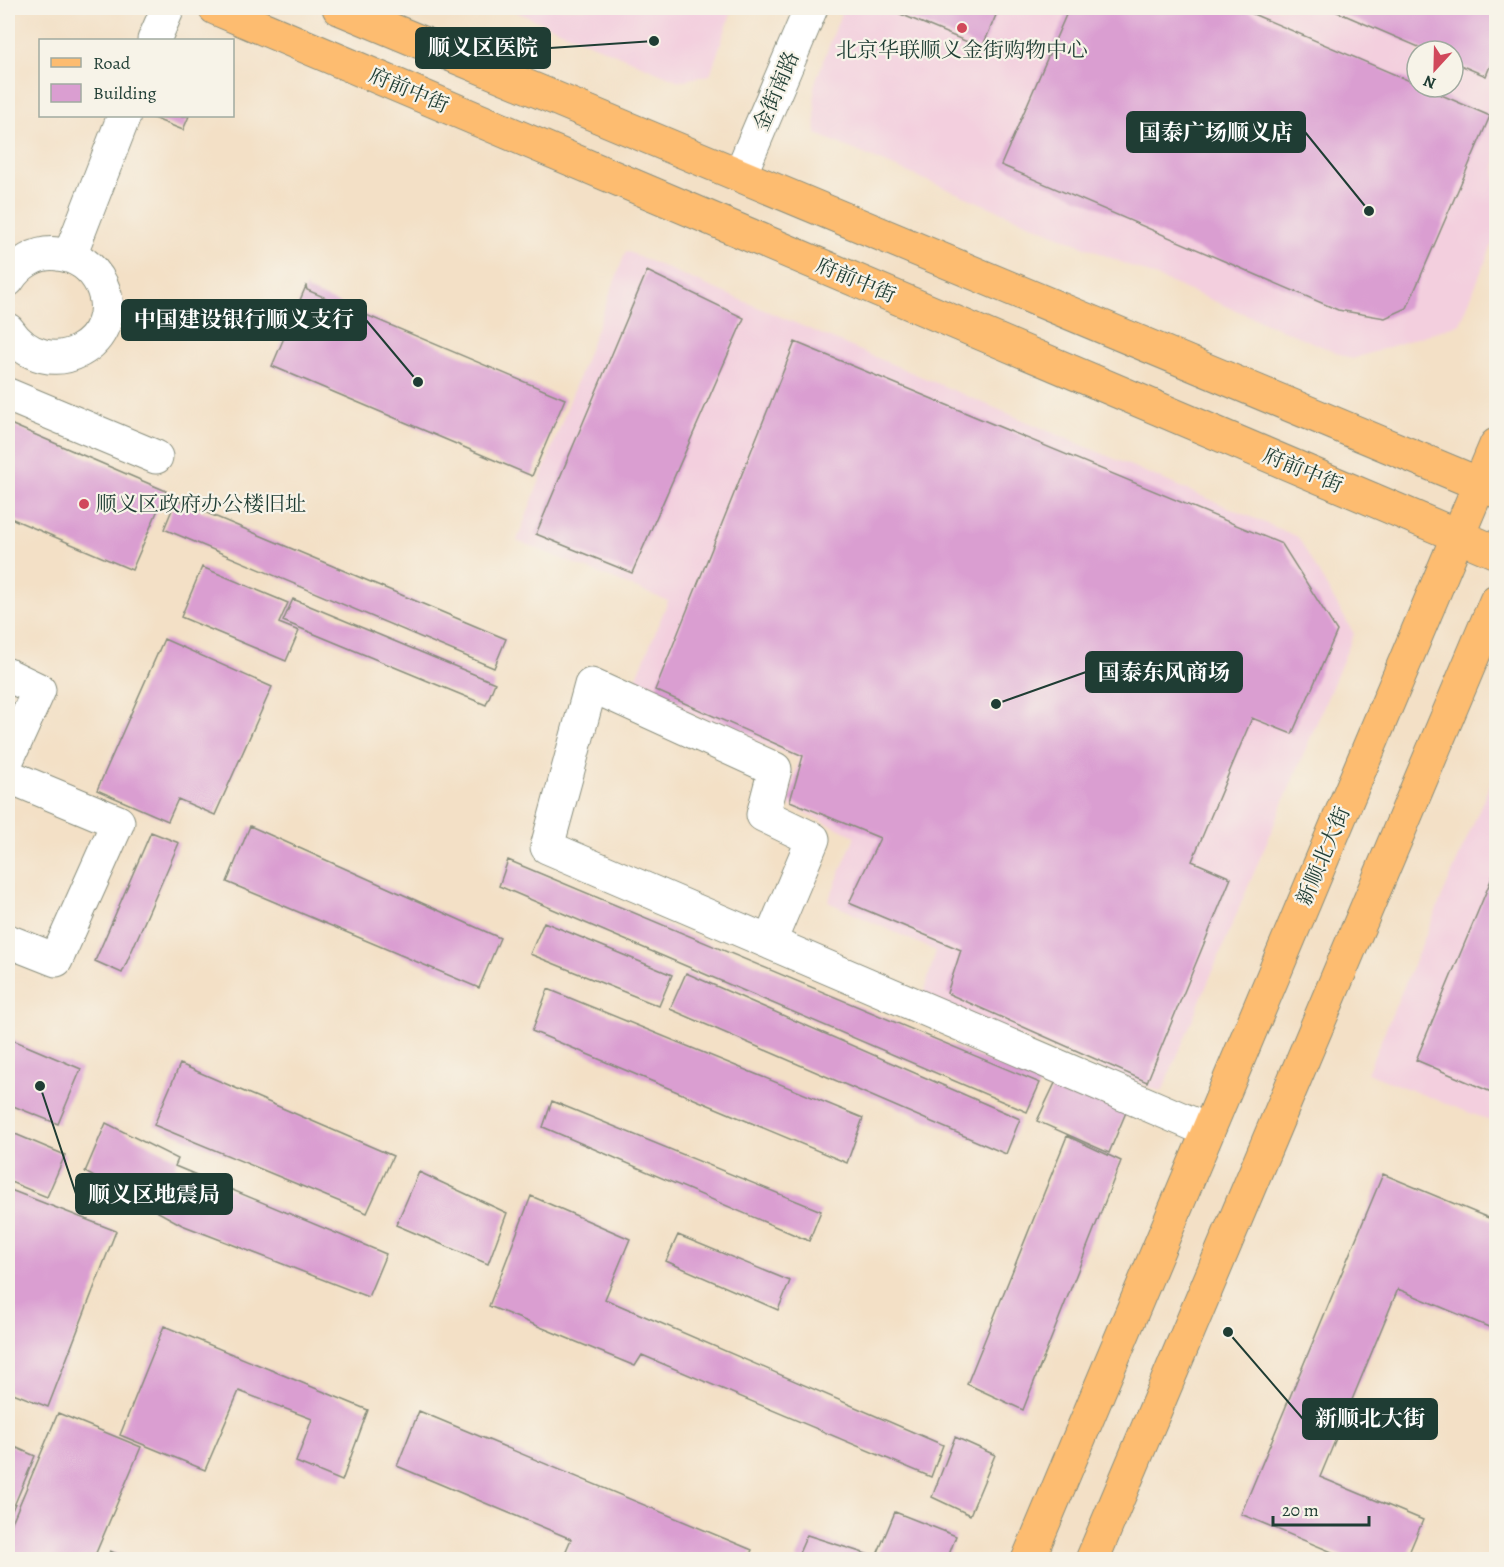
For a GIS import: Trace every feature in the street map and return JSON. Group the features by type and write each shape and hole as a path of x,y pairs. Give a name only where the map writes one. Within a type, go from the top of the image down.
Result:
{"main road":[{"name":"府前中街","path":"215,8 1497,552"},
{"path":"339,8 1488,488"},
{"name":"新顺北大街","path":"1028,1560 1458,536 1488,488 1497,445"},
{"path":"1092,1560 1497,601"}],"street":[{"path":"154,39 168,8"},
{"name":"金街南路","path":"741,175 811,8"},
{"path":"70,255 124,117"},
{"path":"8,280 20,265 35,256 52,253 70,255 91,270 104,291 106,308 103,326 94,340 72,354 47,358 30,353 16,343 8,330"},
{"path":"30,353 10,397 156,458"},
{"path":"8,675 39,690 8,759"},
{"path":"770,941 813,839 763,815 775,769 591,685 547,847 1207,1130"},
{"path":"8,776 118,822 56,960 8,941"}],"shaded area":[{"path":"507,8 733,8 710,75 679,81"},
{"path":"843,8 1496,8 1496,235 1460,324 1352,359 816,134 814,86"},
{"path":"626,251 1298,537 1354,634 1162,1092 922,998 936,951 828,902 855,836 786,804 799,759 632,689 668,601 517,541"},
{"path":"1496,770 1496,1123 1367,1073"}],"building":[{"name":"北京华联顺义金街购物中心","path":"886,8 999,8 982,48"},
{"path":"1069,8 1239,8 1405,79 1405,99 1451,99 1490,116 1407,308 1385,318 1338,310 1001,165"},
{"path":"1328,8 1496,8 1496,51 1486,76 1465,67 1465,39 1405,39 1405,41"},
{"path":"150,117 189,117 183,130"},
{"path":"647,271 744,318 632,573 536,534"},
{"path":"306,286 307,290 565,399 532,476 272,366"},
{"path":"795,342 1282,544 1337,631 1292,734 1252,718 1192,861 1231,878 1147,1082 947,993 961,950 849,903 880,838 790,801 803,756 655,690"},
{"name":"顺义区政府办公楼旧址","path":"8,423 166,491 132,570 8,517"},
{"path":"176,500 506,639 494,668 164,529"},
{"path":"202,567 288,603 279,623 299,631 286,661 181,617"},
{"path":"293,599 495,683 486,705 283,621"},
{"path":"164,639 272,687 215,815 178,799 168,821 97,790"},
{"path":"250,826 500,938 479,988 227,882"},
{"path":"151,832 179,843 122,973 95,961"},
{"path":"508,860 1040,1083 1027,1112 499,886"},
{"path":"1496,868 1496,1094 1416,1060"},
{"path":"544,922 672,975 659,1006 530,954"},
{"path":"686,973 1020,1119 1006,1154 670,1009"},
{"path":"548,989 863,1118 847,1163 532,1031"},
{"path":"8,1038 81,1069 58,1124 8,1104"},
{"path":"180,1064 393,1156 367,1213 154,1125"},
{"path":"1057,1079 1127,1110 1109,1153 1037,1121"},
{"path":"552,1101 821,1211 809,1241 543,1127"},
{"path":"106,1123 178,1159 175,1166 386,1254 368,1297 182,1225 85,1172"},
{"path":"8,1131 65,1155 47,1197 8,1181"},
{"path":"1067,1136 1121,1161 1023,1410 967,1384"},
{"path":"419,1172 507,1213 488,1264 396,1225"},
{"path":"1383,1174 1496,1221 1496,1330 1398,1289 1320,1477 1423,1520 1406,1560 1351,1560 1241,1514"},
{"path":"8,1189 116,1231 48,1407 8,1391"},
{"path":"531,1196 630,1239 605,1299 943,1445 931,1477 642,1355 635,1366 489,1306"},
{"path":"678,1235 790,1281 778,1310 666,1261"},
{"path":"164,1326 368,1410 342,1481 296,1462 312,1419 239,1391 205,1470 120,1435"},
{"path":"419,1411 752,1550 748,1560 562,1560 571,1539 397,1466"},
{"path":"58,1413 141,1447 93,1560 8,1560 8,1532"},
{"path":"955,1437 995,1455 970,1515 932,1497"},
{"path":"8,1444 35,1456 8,1520"},
{"path":"895,1512 956,1536 947,1560 796,1560 807,1535 876,1557"},
{"path":"110,1551 130,1559 130,1560 106,1560"}],"place":[{"name":"北京华联顺义金街购物中心","path":"962,28"},
{"name":"顺义区医院","path":"654,41"},
{"name":"国泰广场顺义店","path":"1369,211"},
{"name":"中国建设银行顺义支行","path":"418,382"},
{"name":"顺义区政府办公楼旧址","path":"84,504"},
{"name":"国泰东风商场","path":"996,704"},
{"name":"顺义区地震局","path":"40,1086"},
{"name":"新顺北大街","path":"1228,1332"}]}
